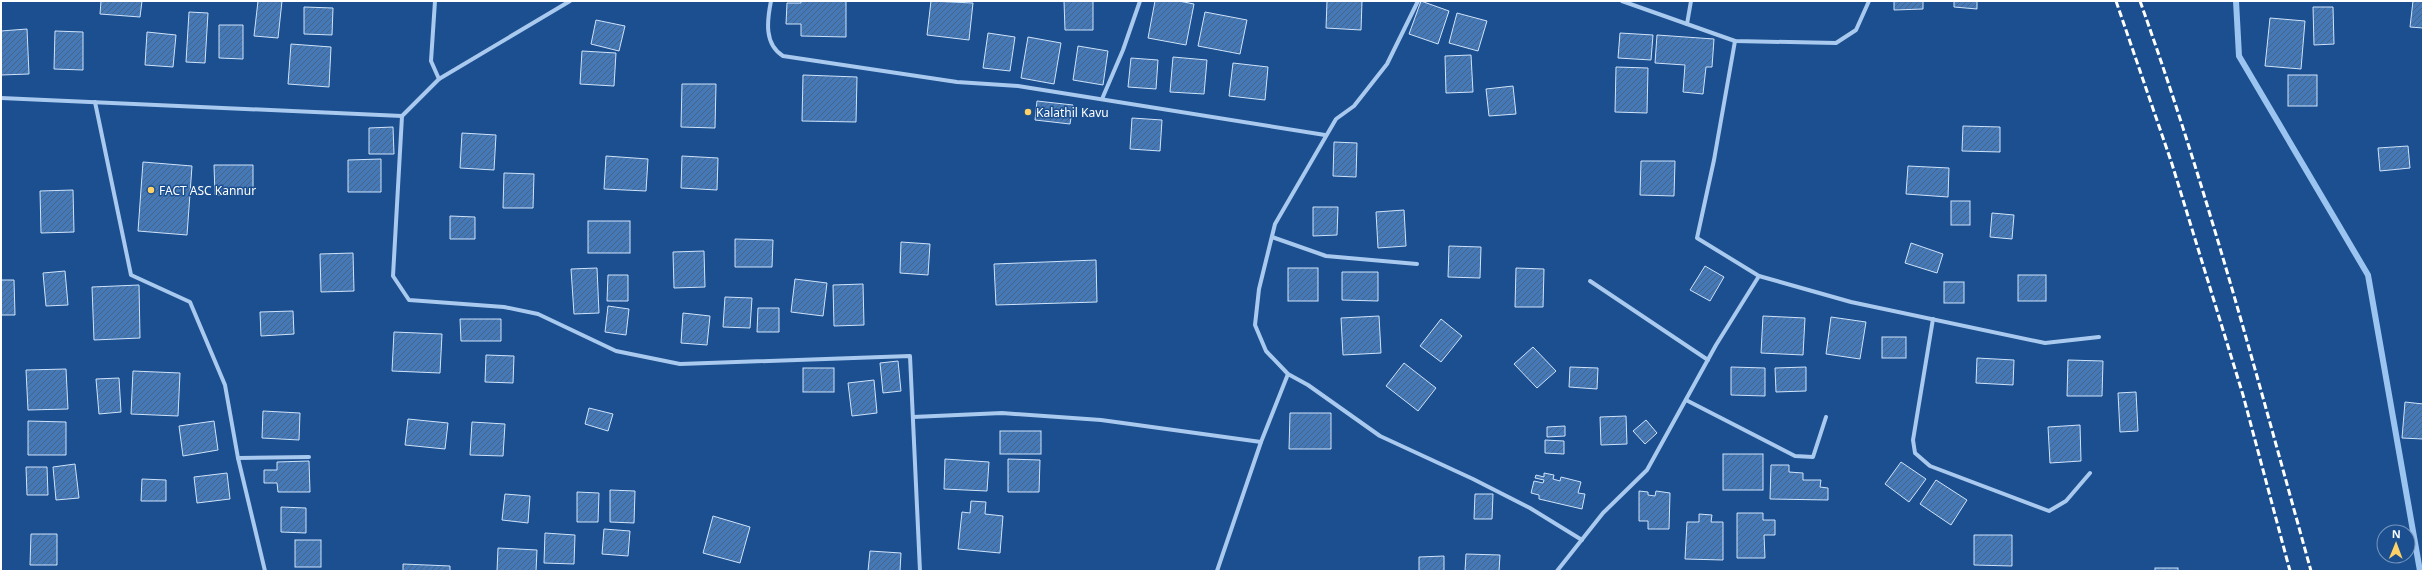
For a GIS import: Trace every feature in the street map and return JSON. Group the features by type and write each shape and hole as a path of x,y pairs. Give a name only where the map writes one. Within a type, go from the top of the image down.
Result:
{"street":[{"path":"435,1 431,60 439,79"},
{"path":"570,1 439,79 402,116 393,276 409,300 504,307 538,314 616,351 680,364 910,356 920,571"},
{"path":"771,1 768,18 769,36 774,50 783,56 904,75 1018,86 1325,135"},
{"path":"1102,99 1123,50 1140,1"},
{"path":"1418,1 1387,64 1354,106 1336,119 1325,135 1275,224 1259,289 1255,325 1266,351 1288,374 1308,385 1380,436 1473,478 1530,508 1582,540"},
{"path":"1622,1 1735,41 1836,43 1856,30 1868,1"},
{"path":"1686,24 1690,1"},
{"path":"1735,41 1714,160 1697,238 1758,276 1851,302 2045,343 2099,337"},
{"path":"1,98 402,116"},
{"path":"95,102 131,275 190,302 225,385 238,458 265,571"},
{"path":"1272,237 1326,256 1417,264"},
{"path":"1557,571 1603,513 1647,470 1708,360 1758,276"},
{"path":"1590,281 1708,360"},
{"path":"1933,320 1913,440 1915,453 1930,466 2049,511 2066,501 2090,472"},
{"path":"1217,571 1261,442 1288,374"},
{"path":"1686,400 1795,456 1813,457 1826,417"},
{"path":"913,417 1002,413 1101,420 1261,442"},
{"path":"238,458 309,457"}],"building":[{"path":"101,1 142,1 140,17 100,14"},
{"path":"258,1 282,1 278,38 254,36"},
{"path":"801,1 846,1 846,37 801,36 801,24 786,24 787,3 801,3"},
{"path":"931,1 973,3 969,40 927,35"},
{"path":"1064,1 1093,1 1093,30 1065,30"},
{"path":"1155,1 1179,1 1194,4 1186,45 1148,38"},
{"path":"1327,1 1362,1 1361,30 1326,28"},
{"path":"1421,1 1449,11 1438,44 1409,34"},
{"path":"1894,1 1923,1 1923,9 1894,10"},
{"path":"1954,1 1977,1 1977,9 1954,7"},
{"path":"2413,1 2423,1 2423,28 2410,27"},
{"path":"304,7 333,8 332,35 304,34"},
{"path":"2313,7 2333,7 2334,44 2314,45"},
{"path":"189,12 208,13 205,63 186,62"},
{"path":"1205,12 1247,20 1240,54 1198,46"},
{"path":"1457,13 1487,21 1478,51 1449,43"},
{"path":"2270,18 2305,21 2301,69 2265,66"},
{"path":"596,20 625,26 619,51 591,44"},
{"path":"219,25 243,25 243,59 219,58"},
{"path":"27,29 29,74 1,75 1,31"},
{"path":"55,31 83,32 83,70 54,69"},
{"path":"147,32 176,35 173,67 145,65"},
{"path":"988,33 1015,37 1010,71 983,68"},
{"path":"1620,33 1653,35 1651,60 1618,58"},
{"path":"1657,35 1714,39 1712,67 1706,67 1703,94 1683,92 1685,65 1655,63"},
{"path":"1028,37 1061,43 1054,84 1021,78"},
{"path":"291,44 331,47 329,87 288,84"},
{"path":"1078,46 1108,51 1103,85 1073,80"},
{"path":"582,51 616,53 614,86 580,84"},
{"path":"1471,55 1473,92 1446,93 1445,56"},
{"path":"1173,57 1207,60 1204,94 1170,92"},
{"path":"1131,58 1158,60 1156,89 1128,87"},
{"path":"1233,63 1268,67 1265,100 1229,96"},
{"path":"1616,67 1648,68 1647,113 1615,112"},
{"path":"803,75 857,77 856,122 802,121"},
{"path":"2288,75 2317,75 2317,106 2288,106"},
{"path":"682,84 716,84 715,128 681,127"},
{"path":"1513,86 1516,114 1489,116 1486,89"},
{"path":"1037,101 1073,105 1070,124 1035,120"},
{"path":"1132,118 1162,120 1160,151 1130,149"},
{"path":"1963,126 2000,127 2000,152 1962,151"},
{"path":"393,127 394,154 369,154 369,128"},
{"path":"462,133 496,135 494,170 460,168"},
{"path":"1334,142 1357,143 1356,177 1333,176"},
{"path":"2408,146 2410,168 2380,171 2378,148"},
{"path":"606,156 648,159 646,191 604,189"},
{"path":"682,156 718,158 717,190 681,188"},
{"path":"381,159 381,192 348,192 348,160"},
{"path":"1641,161 1675,161 1674,196 1640,195"},
{"path":"143,162 192,166 187,235 138,231"},
{"path":"214,165 253,165 253,194 215,195"},
{"path":"1908,166 1949,168 1948,197 1906,194"},
{"path":"504,173 534,174 533,208 503,208"},
{"path":"73,190 74,232 41,233 40,191"},
{"path":"1951,201 1970,201 1970,225 1951,225"},
{"path":"1313,207 1338,207 1337,235 1313,236"},
{"path":"1404,210 1406,246 1378,248 1376,212"},
{"path":"1992,213 2014,215 2012,239 1990,237"},
{"path":"450,216 475,217 475,239 450,239"},
{"path":"588,221 630,221 630,253 588,253"},
{"path":"735,239 773,240 772,267 735,267"},
{"path":"901,242 930,244 928,275 900,273"},
{"path":"1911,243 1943,254 1937,273 1905,263"},
{"path":"1449,246 1481,247 1480,278 1448,277"},
{"path":"704,251 705,287 674,288 673,252"},
{"path":"353,253 354,291 321,292 320,254"},
{"path":"1096,260 1097,302 996,305 994,264"},
{"path":"1705,266 1724,277 1710,301 1690,290"},
{"path":"597,268 599,313 574,314 571,269"},
{"path":"1288,268 1318,268 1318,301 1288,301"},
{"path":"1516,268 1544,269 1543,307 1515,307"},
{"path":"65,271 68,305 46,306 43,273"},
{"path":"1342,272 1378,272 1378,301 1342,300"},
{"path":"608,275 628,275 628,301 607,301"},
{"path":"2018,275 2046,275 2046,301 2018,301"},
{"path":"795,279 827,283 823,316 791,312"},
{"path":"1,280 14,280 15,315 1,315"},
{"path":"1944,282 1964,282 1964,303 1944,303"},
{"path":"863,284 864,325 834,326 833,285"},
{"path":"139,285 140,338 94,340 92,287"},
{"path":"725,297 752,298 750,328 723,327"},
{"path":"608,306 629,309 626,335 605,332"},
{"path":"758,308 779,308 779,332 757,332"},
{"path":"293,311 294,334 261,336 260,312"},
{"path":"683,313 710,316 707,345 681,343"},
{"path":"1379,316 1381,353 1343,355 1341,318"},
{"path":"1763,316 1805,318 1803,355 1761,353"},
{"path":"1831,317 1866,322 1860,359 1826,354"},
{"path":"460,319 501,319 501,341 461,341"},
{"path":"1441,319 1462,336 1441,362 1420,346"},
{"path":"394,332 442,334 440,373 392,371"},
{"path":"1882,337 1906,337 1906,358 1882,358"},
{"path":"1533,347 1556,371 1537,388 1514,364"},
{"path":"486,355 514,356 513,383 485,382"},
{"path":"1977,358 2014,360 2013,385 1976,383"},
{"path":"2068,360 2103,361 2102,396 2067,396"},
{"path":"898,361 901,391 883,393 880,363"},
{"path":"1404,363 1436,388 1418,411 1386,386"},
{"path":"1570,367 1598,368 1597,389 1569,387"},
{"path":"1731,367 1765,368 1765,396 1731,395"},
{"path":"1806,367 1806,391 1776,392 1775,368"},
{"path":"803,368 834,368 834,392 803,392"},
{"path":"66,369 68,409 28,410 26,370"},
{"path":"133,371 180,373 178,416 131,414"},
{"path":"119,378 121,412 99,414 96,379"},
{"path":"874,380 877,413 852,416 848,383"},
{"path":"2136,392 2138,431 2120,432 2118,393"},
{"path":"2405,402 2423,404 2423,439 2402,438"},
{"path":"589,408 613,414 608,431 585,424"},
{"path":"263,411 300,413 299,440 262,438"},
{"path":"1290,413 1331,413 1331,449 1289,449"},
{"path":"1626,416 1627,444 1601,445 1600,417"},
{"path":"408,419 448,423 445,449 405,445"},
{"path":"1646,420 1657,433 1645,444 1633,431"},
{"path":"28,421 66,422 66,455 28,455"},
{"path":"214,421 218,450 183,456 179,426"},
{"path":"472,422 505,424 503,456 470,455"},
{"path":"2080,425 2081,461 2050,463 2048,427"},
{"path":"1565,426 1565,436 1547,437 1547,427"},
{"path":"1000,431 1041,431 1041,454 1000,454"},
{"path":"1545,440 1564,441 1564,454 1545,453"},
{"path":"1723,454 1763,454 1763,490 1723,490"},
{"path":"945,459 989,462 987,491 944,489"},
{"path":"1008,459 1040,460 1039,492 1008,492"},
{"path":"309,461 310,492 278,492 277,483 264,483 264,470 277,470 277,462"},
{"path":"1901,462 1926,479 1909,502 1885,484"},
{"path":"75,464 79,498 56,500 53,467"},
{"path":"1771,465 1789,465 1789,472 1803,473 1803,480 1821,480 1820,487 1828,488 1828,500 1770,499"},
{"path":"26,467 47,467 48,495 27,495"},
{"path":"227,473 230,499 197,503 194,477"},
{"path":"1544,473 1554,475 1553,479 1560,481 1561,477 1581,482 1578,493 1585,494 1582,509 1539,499 1539,495 1531,493 1534,481 1543,483 1544,480 1535,478 1536,475 1544,477"},
{"path":"142,479 166,480 166,501 141,501"},
{"path":"1936,480 1967,500 1951,525 1920,504"},
{"path":"610,490 635,491 634,523 610,522"},
{"path":"1639,491 1648,492 1648,495 1655,496 1656,491 1670,493 1669,529 1648,529 1648,521 1639,521"},
{"path":"577,492 599,493 598,522 577,522"},
{"path":"505,494 530,496 528,523 502,520"},
{"path":"1475,494 1493,494 1492,519 1474,519"},
{"path":"971,501 986,502 985,514 1003,516 1000,553 958,549 962,512 970,513"},
{"path":"281,507 306,508 306,533 281,532"},
{"path":"1737,513 1763,513 1763,520 1775,520 1775,535 1764,535 1765,558 1737,558"},
{"path":"1699,514 1712,515 1711,522 1723,522 1723,560 1685,559 1687,522 1699,522"},
{"path":"713,516 750,527 740,563 703,553"},
{"path":"604,529 630,531 628,556 602,554"},
{"path":"545,533 575,535 574,564 544,563"},
{"path":"31,534 57,534 57,565 30,565"},
{"path":"1974,535 2012,535 2012,566 1974,565"},
{"path":"295,540 321,540 321,567 295,567"},
{"path":"498,548 537,550 536,571 497,571"},
{"path":"870,551 901,553 900,571 868,571"},
{"path":"1466,554 1500,555 1499,571 1465,571"},
{"path":"1444,556 1444,571 1419,571 1419,557"},
{"path":"403,564 450,566 450,571 403,571"},
{"path":"2155,568 2178,568 2178,571 2155,571"}],"waterway":[{"path":"2236,1 2239,56 2368,275 2420,571"}],"railway":[{"path":"2116,1 2172,164 2243,395 2290,571"},
{"path":"2140,1 2188,142 2210,213 2311,571"}],"place":[{"name":"Kalathil Kavu","path":"1028,112"},
{"name":"FACT ASC Kannur","path":"151,190"}]}
